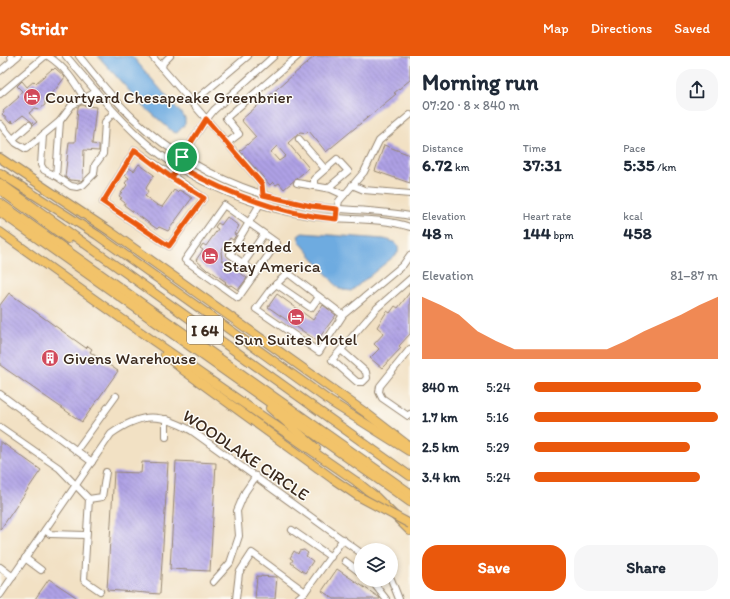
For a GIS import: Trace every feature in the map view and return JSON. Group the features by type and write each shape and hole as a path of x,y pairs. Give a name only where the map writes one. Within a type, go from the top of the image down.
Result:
{"highway":[{"path":"0,153 24,174"},
{"path":"0,158 111,232 360,408 410,447"},
{"path":"0,173 97,235 331,402 410,452"},
{"name":"I 64","path":"0,183 410,476"},
{"path":"0,190 410,482"},
{"path":"0,203 410,493"},
{"name":"I 64","path":"0,212 410,502"},
{"path":"0,232 129,324 360,484"},
{"path":"0,236 41,262"},
{"path":"129,324 183,370 358,496 410,524"},
{"path":"236,379 376,497 410,531"}],"street":[{"path":"0,71 11,59 18,56"},
{"path":"0,94 45,56"},
{"path":"48,56 62,66 72,77 84,98"},
{"path":"66,56 96,92 138,136 178,166 218,188 260,204 304,215 336,219 385,222 410,227"},
{"path":"79,56 132,116 182,157 214,175 263,195 311,206 393,213 410,216"},
{"path":"152,56 262,184 263,195"},
{"path":"164,69 163,63 170,56"},
{"path":"192,103 248,56"},
{"path":"172,178 182,157 206,119 274,56"},
{"path":"227,143 239,134 226,118 298,56"},
{"path":"0,124 13,139 26,149 60,121 72,105 96,92"},
{"path":"43,136 41,165 44,170 71,186 77,187 83,185 94,174 95,165 103,154 105,122 114,112"},
{"path":"336,219 339,201 364,172 379,141 410,115"},
{"path":"56,176 60,121"},
{"path":"13,139 29,125"},
{"path":"299,139 325,169"},
{"path":"135,150 172,178 204,198 169,246 103,202 135,150"},
{"path":"314,186 314,178 337,158 348,171 328,188"},
{"path":"297,183 328,188 344,195"},
{"path":"352,186 364,190 410,194"},
{"path":"256,273 230,254 260,204"},
{"path":"224,205 264,234 276,243 238,298 185,260 224,205"},
{"path":"243,264 264,234"},
{"path":"343,316 288,273 276,284 256,309 319,352 343,316 403,265 410,255"},
{"path":"342,350 366,372 365,380 357,382 332,360 377,308 410,279"},
{"path":"276,284 311,308 319,297"},
{"path":"409,416 382,398 379,392 380,386 410,349"},
{"path":"0,394 92,462"},
{"path":"76,451 116,396"},
{"name":"WOODLAKE CIRCLE","path":"0,595 111,434 126,423 143,418 166,419 177,422 192,431 354,547"},
{"path":"166,419 166,437"},
{"path":"0,427 44,457 76,485 89,499 84,580 100,591"},
{"path":"89,499 102,497 106,472"},
{"path":"213,582 230,562 239,536 237,511 245,492 256,476"},
{"path":"45,530 50,534 86,535"},
{"path":"292,530 331,557"},
{"path":"297,599 306,592 343,539"},
{"path":"236,599 239,573 252,553 306,592"},
{"path":"25,558 41,570"},
{"path":"345,561 354,568"},
{"path":"0,567 13,577"},
{"path":"377,587 386,599"},
{"path":"394,587 399,599"}],"water":[{"path":"98,56 132,56 185,118 185,124 177,133 173,132 142,105"},
{"path":"302,233 384,239 397,245 398,253 351,291 339,289 300,242 298,236"}],"building":[{"path":"315,56 410,56 410,80 394,93 396,94 326,152 309,131 307,133 300,132 288,143 309,168 284,189 279,183 276,185 273,182 270,185 240,151 256,137 241,120","holes":["277,146 286,156 279,161 271,152"]},
{"name":"Courtyard Chesapeake Greenbrier","path":"55,68 65,77 56,89 45,98 45,105 40,109 35,108 29,113 37,122 33,125 32,122 23,115 13,123 11,121 10,123 2,114 4,113 3,111 19,97 18,96 22,91 17,86 22,81 27,87 34,81 36,83"},
{"path":"81,105 96,107 92,144 99,145 99,151 84,150 83,179 81,181 70,180 65,177 69,142 75,142 78,107"},
{"path":"384,145 410,155 410,183 375,171"},
{"path":"139,164 154,175 146,188 148,192 145,196 157,205 162,207 174,190 177,192 179,190 192,198 168,231 159,227 157,229 124,205 125,203 120,199 122,198 119,196 127,185 125,183 129,178 125,175 129,168 134,171"},
{"name":"Extended Stay America","path":"227,217 239,226 234,234 236,235 233,240 230,238 221,252 222,260 235,269 237,266 242,269 239,272 247,278 238,290 231,285 229,286 225,283 226,282 208,269 207,270 196,260 203,250 200,248 203,244 206,246 218,229 215,227 218,223 221,225"},
{"path":"410,292 410,334 399,346 401,348 382,368 370,358 379,349 374,344 384,333 377,327 387,311 390,313 395,306 398,308"},
{"name":"Givens Warehouse","path":"9,293 86,348 88,346 92,349 90,352 118,371 82,422 0,365 0,305"},
{"name":"Sun Suites Motel","path":"277,294 313,320 323,305 336,315 317,341 268,307"},
{"path":"0,441 41,470 0,530"},
{"path":"176,461 216,463 210,571 170,569"},
{"path":"142,462 168,463 160,594 107,590 114,472 141,473"},
{"path":"304,550 308,553 306,556 313,561 305,573 291,563 293,560 290,558 294,551 298,554 299,551"},
{"path":"337,569 354,580 354,587 364,587 380,599 334,599 322,591"},
{"path":"257,576 277,577 275,599 255,599"},
{"path":"49,579 79,599 35,599"}],"place":[{"name":"Courtyard Chesapeake Greenbrier","path":"32,97"},
{"name":"Extended Stay America","path":"210,256"},
{"name":"Sun Suites Motel","path":"296,317"},
{"name":"Givens Warehouse","path":"50,358"}],"route":[{"path":"182,157 172,178 135,150 103,202 169,246 204,198 172,178 178,166 218,188 256,203 304,215 336,219 337,209 311,206 263,195 262,184 206,119 182,157"}]}
